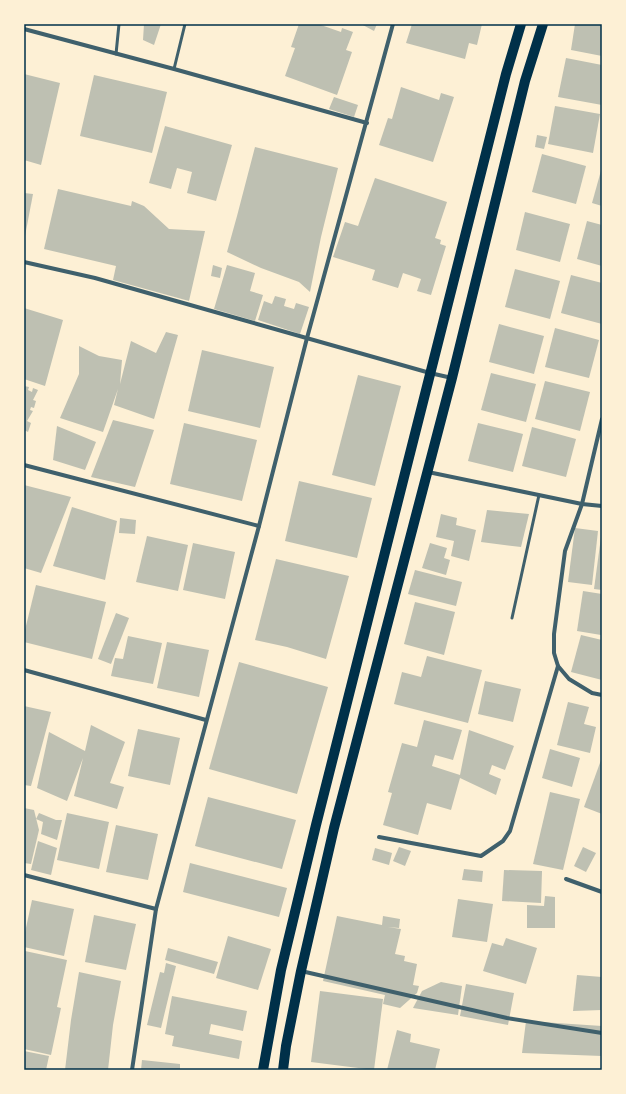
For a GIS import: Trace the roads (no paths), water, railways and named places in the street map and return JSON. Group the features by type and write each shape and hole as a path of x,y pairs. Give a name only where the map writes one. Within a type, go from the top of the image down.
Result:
{"main road":[{"path":"263,1070 283,962 316,825 506,74 521,24"},
{"path":"283,1070 286,1046 301,971 334,828 428,472 525,81 543,24"}],"street":[{"path":"132,1070 156,909 259,526 307,338 393,24"},
{"path":"24,29 367,123"},
{"path":"24,262 95,278 452,378"},
{"path":"602,419 582,504 565,551 554,634 554,653 558,666 569,678 592,693 602,695"},
{"path":"24,465 259,526"},
{"path":"428,472 582,504 602,506"},
{"path":"379,837 482,856 503,841 510,831 558,666"},
{"path":"24,670 206,720"},
{"path":"24,875 156,909"},
{"path":"566,879 602,892"},
{"path":"301,971 507,1018 602,1033"}],"lane":[{"path":"116,54 119,24"},
{"path":"174,69 185,24"},
{"path":"512,618 539,495"}]}
